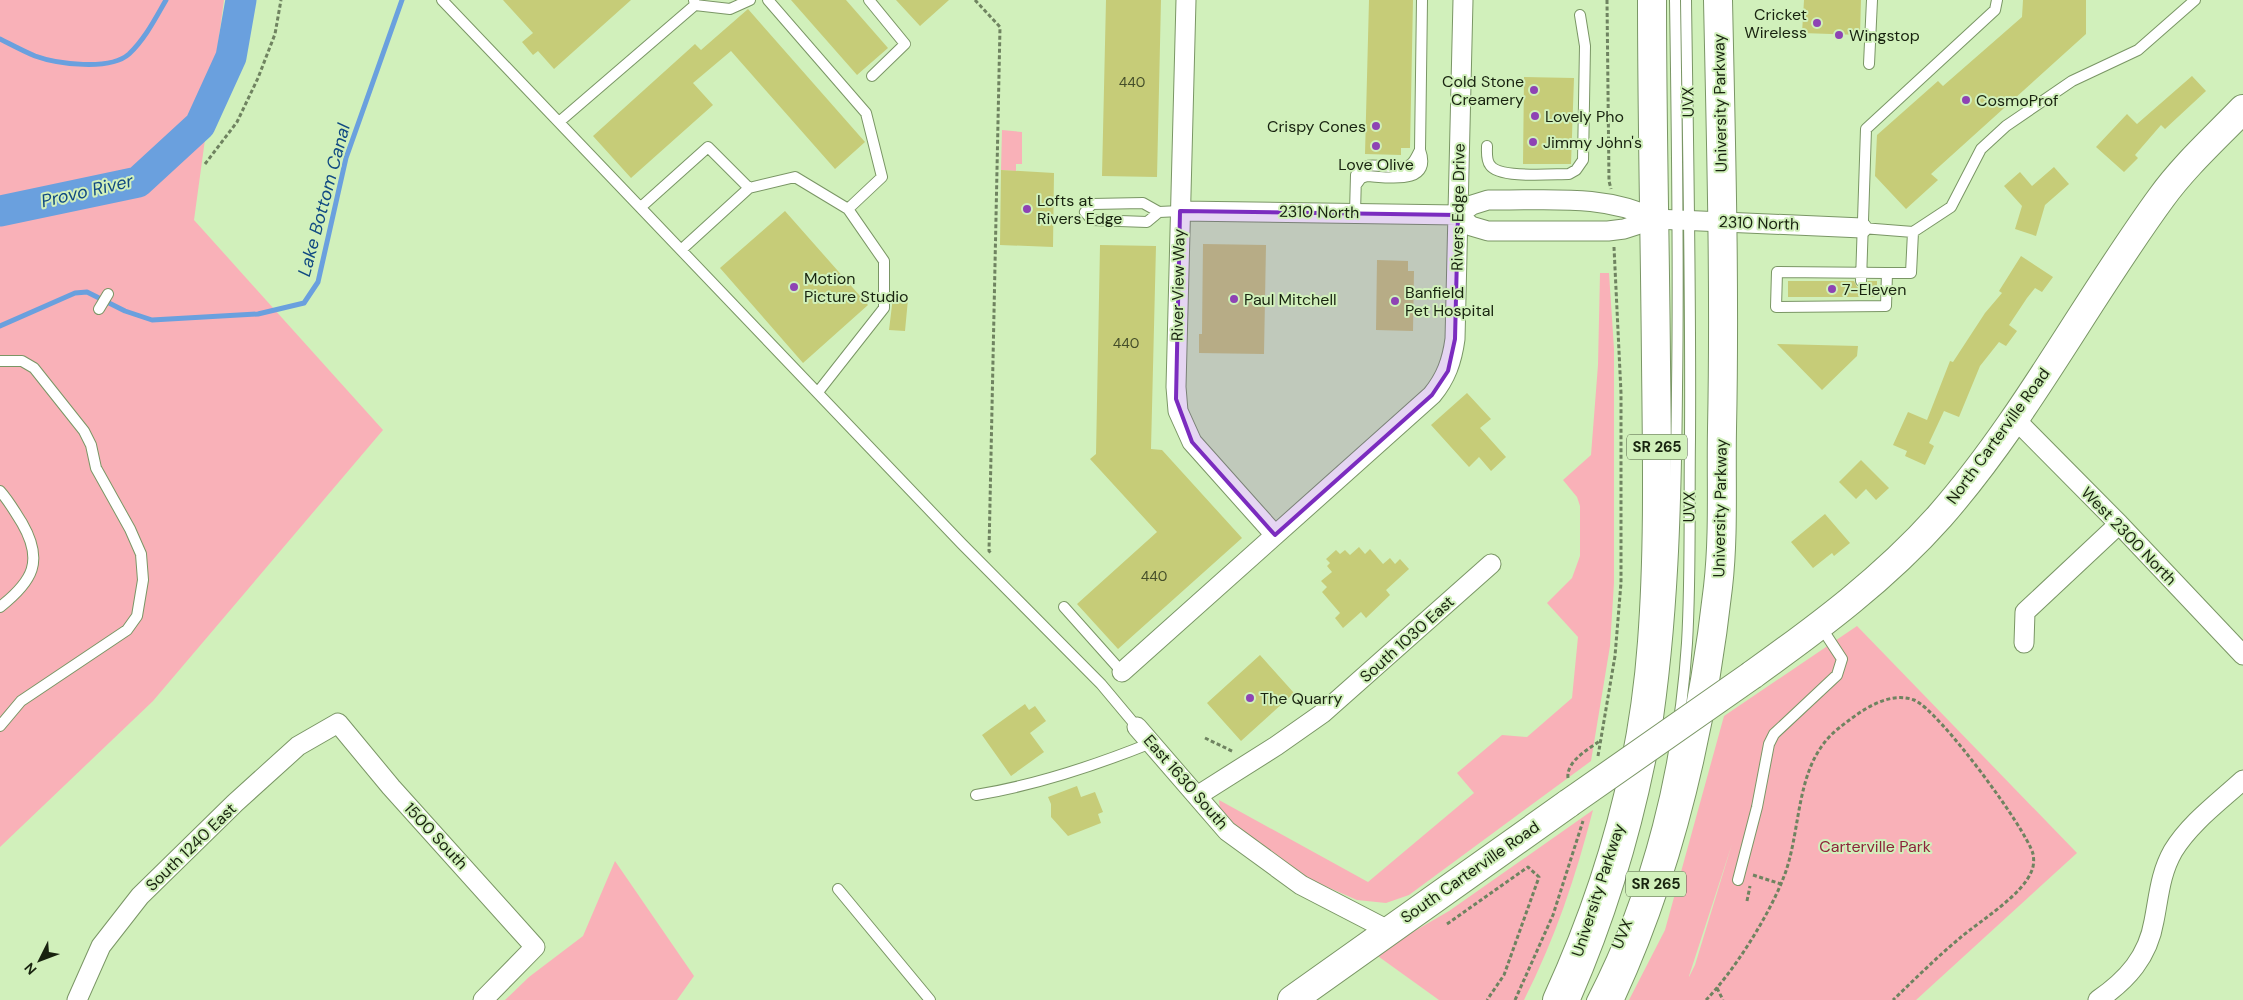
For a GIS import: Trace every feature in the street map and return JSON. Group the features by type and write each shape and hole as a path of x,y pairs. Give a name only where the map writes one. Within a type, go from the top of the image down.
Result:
{"main road":[{"name":"University Parkway","path":"1558,1000 1592,917 1620,828 1640,736 1649,675 1674,220 1652,0"},
{"name":"University Parkway","path":"1609,1000 1639,932 1669,843 1695,734 1712,635 1718,584 1721,502 1723,221 1718,0"},
{"name":"North Carterville Road","path":"1650,746 1820,626 1882,575 1939,516 1976,472 2014,418 2162,197 2243,109"},
{"name":"South Carterville Road","path":"1292,1000 1388,930 1574,802 1650,746"}],"street":[{"name":"River View Way","path":"1186,0 1176,387 1178,411 1192,442 1275,535"},
{"name":"Rivers Edge Drive","path":"1122,672 1432,395 1448,370 1455,340 1462,0"},
{"name":"2310 North","path":"1458,216 1472,205 1488,200 1593,201 1625,206 1674,220"},
{"name":"2310 North","path":"1180,211 1458,216 1471,226 1488,231 1608,231 1674,220 1862,228"},
{"name":"West 2300 North","path":"2014,418 2119,524 2243,655"},
{"path":"2024,642 2026,612 2119,524"},
{"name":"South 1030 East","path":"1197,796 1300,730 1344,696 1490,564"},
{"name":"1500 South","path":"338,723 391,787 466,868 535,947 483,1000"},
{"name":"South 1240 East","path":"77,1000 101,946 140,896 235,803 298,746 338,723"},
{"name":"East 1630 South","path":"1137,727 1227,831 1301,885 1388,930"},
{"path":"2098,1000 2122,984 2144,951 2154,922 2157,895 2163,872 2174,850 2188,831 2243,780"}],"lane":[{"path":"442,0 1100,684 1137,727"},
{"path":"559,122 694,3 730,9 750,0"},
{"path":"768,0 866,113 882,177 848,208"},
{"path":"869,0 905,44 872,76"},
{"path":"1355,213 1357,173 1363,167 1405,167 1413,162 1420,150 1422,0"},
{"path":"1575,1000 1606,923 1621,878 1645,787 1662,694 1671,593 1675,514 1675,0"},
{"name":"UVX","path":"1592,1000 1621,937 1651,851 1666,793 1678,729 1688,604 1674,220 1686,0"},
{"path":"1869,64 1872,0"},
{"path":"1861,277 1866,129 1995,10 1997,0"},
{"path":"1862,228 1913,232 1951,207 1981,149 2006,126 2072,81 2138,50 2195,0"},
{"path":"1487,146 1487,160 1490,166 1501,173 1569,174 1576,170 1583,160 1585,46 1580,15"},
{"path":"640,207 708,147 749,188"},
{"path":"681,250 749,188 796,177 848,208 884,261 884,308 818,392"},
{"path":"1159,212 1147,222 1092,220 1085,212 1092,204 1143,203 1159,212 1180,211"},
{"path":"1888,273 1886,306 1862,301 1843,301 1806,302 1776,307 1777,272 1806,277 1861,277 1888,273 1911,273 1913,232"},
{"path":"99,310 108,294"},
{"path":"0,361 22,361 34,368 84,431 92,445 96,468 130,529 141,554 143,580 138,616 127,630 20,701 0,726"},
{"path":"0,491 8,499 33,542 35,557 29,577 17,594 0,607"},
{"path":"1064,607 1122,672"},
{"path":"1738,880 1755,817 1769,744 1774,734 1837,676 1842,659 1820,626"},
{"path":"976,795 1030,785 1086,768 1151,743"},
{"path":"838,889 930,1000"}],"path":[{"path":"205,164 237,122 250,96 275,34 281,0"},
{"path":"975,0 1000,27 989,550 996,558"},
{"path":"1607,0 1609,181 1611,184"},
{"path":"1596,765 1615,656 1621,583 1620,393 1615,260"},
{"path":"1706,1000 1717,988 1763,918 1781,884 1790,856 1800,805 1815,756 1836,730 1868,706 1894,698 1915,700 1936,720 1977,766 2019,824 2033,855 2033,867 2028,881 1961,937 1893,1000"},
{"path":"1205,738 1252,761"},
{"path":"1515,1000 1553,915 1574,802 1568,770 1576,759 1602,739"},
{"path":"1447,924 1528,867 1539,878 1504,975 1487,1000"},
{"path":"1747,901 1753,875 1781,884"},
{"path":"1717,988 1723,1000"}],"highlighted area":[{"path":"1180,211 1458,215 1455,339 1448,371 1432,395 1275,535 1192,442 1176,399"}],"green space":[{"path":"0,0 224,0 194,220 383,430 153,701 0,847"},
{"path":"1002,130 1022,132 1022,164 1016,164 1016,171 1001,170"},
{"path":"1600,273 1609,273 1614,349 1614,583 1610,646 1591,761 1409,895 1386,903 1357,900 1309,879 1261,849 1220,812 1219,800 1368,882 1474,793 1457,773 1502,735 1527,737 1572,698 1578,637 1547,603 1572,578 1580,556 1580,506 1577,497 1563,480 1591,455 1598,365"},
{"name":"Carterville Park","path":"1857,626 2077,853 1916,1000 1629,1000 1665,930 1724,716","holes":["1732,844 1695,965 1689,977"]},
{"path":"1593,810 1564,907 1524,1000 1439,1000 1375,954 1449,911"},
{"path":"615,861 694,976 677,1000 505,1000 529,977 583,936"}],"building":[{"path":"503,0 631,0 554,69 538,51 533,55 522,42 533,33"},
{"path":"791,0 846,0 888,48 857,75"},
{"path":"896,0 949,0 920,26"},
{"path":"1106,0 1161,0 1157,177 1102,176"},
{"path":"1369,0 1413,0 1410,148 1401,148 1401,155 1365,154"},
{"path":"1804,0 1861,0 1860,35 1802,33"},
{"path":"2023,0 2086,0 2086,34 1931,174 1938,180 1906,209 1875,176 1877,135 1938,81 1943,86 2022,17"},
{"path":"748,9 865,142 835,169 731,51 693,83 713,105 631,178 593,136 695,44 701,50"},
{"path":"2192,76 2206,91 2165,129 2161,125 2135,155 2138,158 2124,172 2096,147 2127,114 2137,124"},
{"path":"1524,77 1574,78 1571,164 1523,164"},
{"path":"2054,167 2069,184 2045,205 2036,236 2015,229 2022,206 2004,186 2020,172 2032,186"},
{"name":"Lofts at Rivers Edge","path":"1001,170 1054,173 1053,247 1000,245"},
{"name":"Motion Picture Studio","path":"785,211 868,305 803,363 720,268"},
{"name":"Paul Mitchell","path":"1203,244 1266,245 1264,354 1199,353 1199,334 1202,334"},
{"path":"1100,245 1156,246 1151,449 1162,450 1242,538 1118,649 1077,604 1157,532 1090,459 1096,454"},
{"path":"2021,256 2053,277 2042,292 2035,288 2027,298 2009,325 2017,331 2006,346 1999,342 1980,366 1959,417 1944,411 1929,443 1934,446 1925,465 1905,456 1907,451 1893,445 1908,412 1927,420 1950,361 1953,362 1985,313 2002,293 1999,291"},
{"name":"Banfield Pet Hospital","path":"1377,260 1408,261 1408,271 1414,271 1413,331 1376,330"},
{"name":"7-Eleven","path":"1788,281 1854,281 1857,287 1861,288 1868,281 1877,281 1877,297 1788,297"},
{"path":"893,297 908,299 905,331 889,330"},
{"path":"1777,344 1858,346 1857,356 1822,390"},
{"path":"1467,393 1491,419 1480,428 1506,457 1491,471 1479,457 1469,467 1431,425"},
{"path":"1861,460 1889,488 1876,500 1866,489 1856,499 1839,482"},
{"path":"1825,514 1850,543 1834,556 1832,553 1813,568 1791,542"},
{"path":"1359,547 1365,554 1370,549 1383,564 1390,558 1395,564 1400,559 1409,569 1386,590 1390,595 1366,618 1361,612 1343,628 1335,618 1340,613 1322,592 1327,587 1321,581 1332,572 1327,566 1330,563 1326,559 1336,550 1340,554 1345,550 1350,555"},
{"name":"The Quarry","path":"1260,655 1294,693 1241,741 1207,703"},
{"path":"1025,704 1029,710 1035,706 1046,721 1030,733 1044,752 1011,776 982,735"},
{"path":"1077,786 1081,797 1095,792 1103,812 1098,814 1101,823 1068,836 1051,817 1051,804 1048,797"}],"waterway":[{"path":"0,39 45,59 83,64 109,63 129,54 135,48 166,0"},
{"name":"Provo River","path":"0,211 138,182 200,125 231,57 241,0"},
{"name":"Lake Bottom Canal","path":"0,326 75,293 87,292 125,311 152,320 258,314 304,303 318,282 346,158 402,0"}],"place":[{"name":"Cricket Wireless","path":"1817,23"},
{"name":"Wingstop","path":"1839,35"},
{"name":"Cold Stone Creamery","path":"1534,90"},
{"name":"CosmoProf","path":"1966,100"},
{"name":"Lovely Pho","path":"1535,116"},
{"name":"Crispy Cones","path":"1376,126"},
{"name":"Jimmy John's","path":"1533,142"},
{"name":"Love Olive","path":"1376,146"},
{"name":"Lofts at Rivers Edge","path":"1027,209"},
{"name":"Motion Picture Studio","path":"794,287"},
{"name":"7-Eleven","path":"1832,289"},
{"name":"Paul Mitchell","path":"1234,299"},
{"name":"Banfield Pet Hospital","path":"1395,301"},
{"name":"The Quarry","path":"1250,698"}]}
